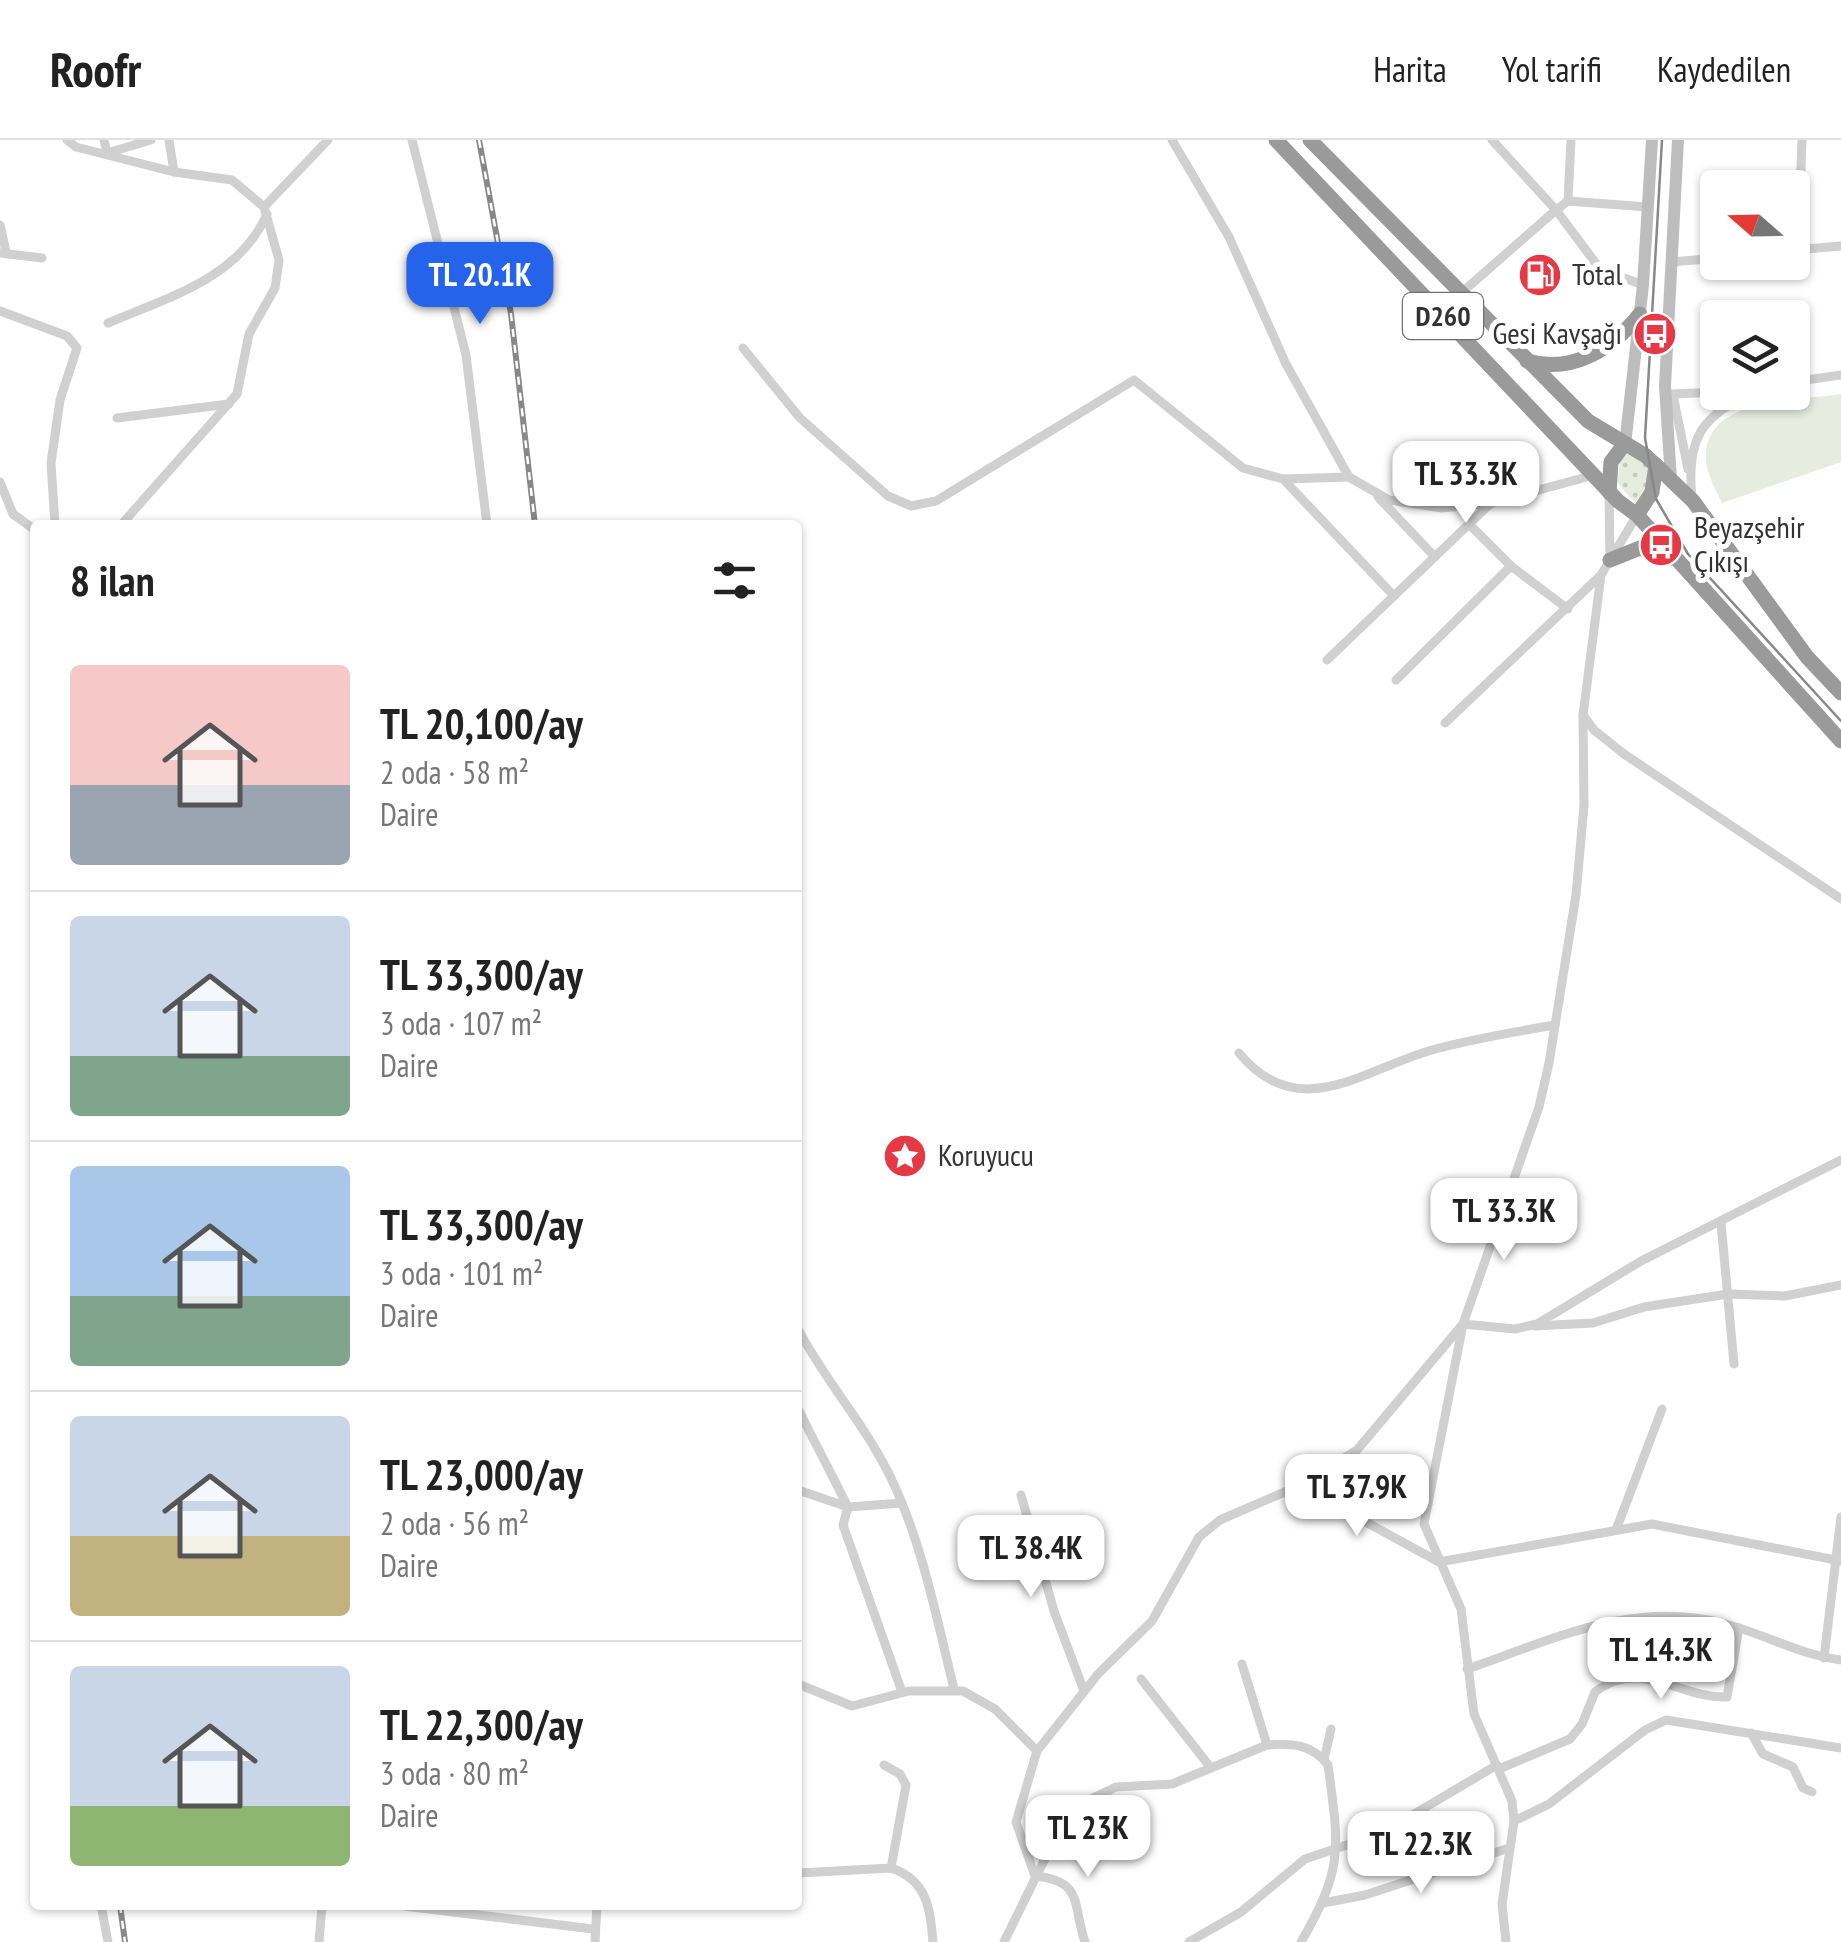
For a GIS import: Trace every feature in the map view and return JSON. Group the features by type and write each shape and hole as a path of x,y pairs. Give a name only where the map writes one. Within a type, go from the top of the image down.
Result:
{"highway":[{"name":"D260","path":"1276,140 1610,492"},
{"name":"D260","path":"1310,140 1526,361 1588,420 1621,443"},
{"path":"1526,361 1554,365 1582,360 1612,342 1640,314"},
{"path":"1841,693 1807,657 1693,501 1656,466 1621,443 1611,462 1610,492 1638,515 1841,740"},
{"path":"1638,515 1653,488 1656,466"},
{"path":"1606,568 1640,548 1674,559"}],"main road":[{"path":"1621,443 1643,285 1652,140"},
{"path":"1671,479 1671,262 1678,140"}],"street":[{"path":"104,140 107,153"},
{"path":"107,153 151,140"},
{"path":"168,140 174,172"},
{"path":"108,323 222,271 250,245 265,210 328,140"},
{"path":"412,140 466,355 486,520"},
{"path":"1172,140 1229,237 1286,364 1349,477 1375,494 1434,557"},
{"path":"1492,140 1556,210 1600,269 1643,285"},
{"path":"1568,201 1571,140"},
{"path":"1800,170 1802,140"},
{"path":"75,142 174,172 226,178 265,210 278,274 249,334 242,381 229,404 125,520"},
{"path":"1460,294 1568,201 1647,208"},
{"path":"0,226 2,254 42,258"},
{"path":"1810,249 1841,246"},
{"path":"1671,262 1700,260"},
{"path":"0,311 67,336 76,348 60,400 51,464 55,520"},
{"path":"743,348 800,418 888,496 905,505 936,501 1134,380 1243,468 1284,480 1349,477"},
{"path":"1810,379 1841,375"},
{"path":"1693,501 1669,394 1700,393"},
{"path":"118,418 229,404"},
{"path":"1690,476 1694,444 1706,422 1720,410"},
{"path":"1375,494 1429,508 1492,502 1594,476"},
{"path":"1284,480 1394,596"},
{"path":"0,482 13,514 30,526"},
{"path":"1506,1942 1502,1922 1514,1821 1498,1767 1474,1714 1461,1608 1424,1524 1463,1324 1539,1107 1555,1026 1581,850 1584,715 1606,568 1610,492"},
{"path":"1327,660 1492,502"},
{"path":"1446,723 1568,609 1606,568 1638,515"},
{"path":"1469,524 1511,566 1568,609"},
{"path":"1396,680 1511,566"},
{"path":"1584,715 1594,730 1624,754 1841,900"},
{"path":"1239,1053 1274,1079 1327,1090 1433,1050 1555,1026"},
{"path":"1530,1326 1640,1260 1841,1160"},
{"path":"1721,1223 1734,1364"},
{"path":"1463,1324 1530,1326 1593,1322 1644,1307 1728,1294 1785,1296 1840,1286"},
{"path":"1036,1876 1016,1822 1037,1751 1084,1690 1152,1621 1206,1531 1287,1491 1357,1450 1463,1324"},
{"path":"802,1335 867,1434 902,1504 918,1542 954,1689"},
{"path":"1616,1530 1662,1409"},
{"path":"802,1417 848,1507 843,1525 902,1692"},
{"path":"802,1491 848,1507 902,1504"},
{"path":"1287,1491 1362,1520 1439,1562 1661,1524 1838,1560"},
{"path":"1021,1495 1054,1611 1084,1690"},
{"path":"1824,1658 1841,1517"},
{"path":"1467,1669 1634,1615 1686,1616 1841,1660"},
{"path":"1189,1942 1241,1912 1305,1859 1382,1832 1498,1767 1565,1742 1579,1729 1591,1697 1618,1681 1657,1678 1726,1697 1739,1628"},
{"path":"1242,1664 1267,1745"},
{"path":"1141,1679 1211,1768"},
{"path":"802,1686 852,1706 902,1692 954,1689 986,1702 1037,1751"},
{"path":"1514,1821 1549,1804 1659,1722 1686,1720 1841,1748"},
{"path":"1301,1942 1323,1903 1338,1845 1324,1760 1330,1729"},
{"path":"1751,1734 1763,1754 1793,1767 1801,1786 1812,1792"},
{"path":"1829,1746 1841,1740"},
{"path":"1004,1942 1059,1830 1099,1793 1124,1786 1172,1784 1267,1745 1300,1746 1324,1760"},
{"path":"884,1765 895,1770 906,1786 892,1868"},
{"path":"1323,1903 1364,1895 1508,1848"},
{"path":"802,1873 892,1868 912,1878 929,1906 933,1942"},
{"path":"1036,1876 1056,1878 1070,1888 1085,1942"},
{"path":"102,1910 108,1942"},
{"path":"319,1942 322,1910"},
{"path":"439,1910 593,1928"},
{"path":"595,1942 596,1910"}],"shaded area":[{"path":"1841,394 1841,462 1722,503 1706,459 1709,438 1720,423 1746,410 1810,410 1810,398"},
{"path":"1627,452 1650,465 1654,476 1635,503 1617,482 1620,460"}],"tram line":[{"path":"1662,140 1645,438 1656,499 1688,554 1841,721"}],"railway":[{"path":"479,140 511,314 534,520"},
{"path":"121,1910 125,1942"}],"place":[{"name":"Total","path":"1540,275"},
{"name":"Gesi Kavşağı","path":"1655,334"},
{"name":"Beyazşehir Çıkışı","path":"1661,545"},
{"name":"Koruyucu","path":"905,1156"}]}
